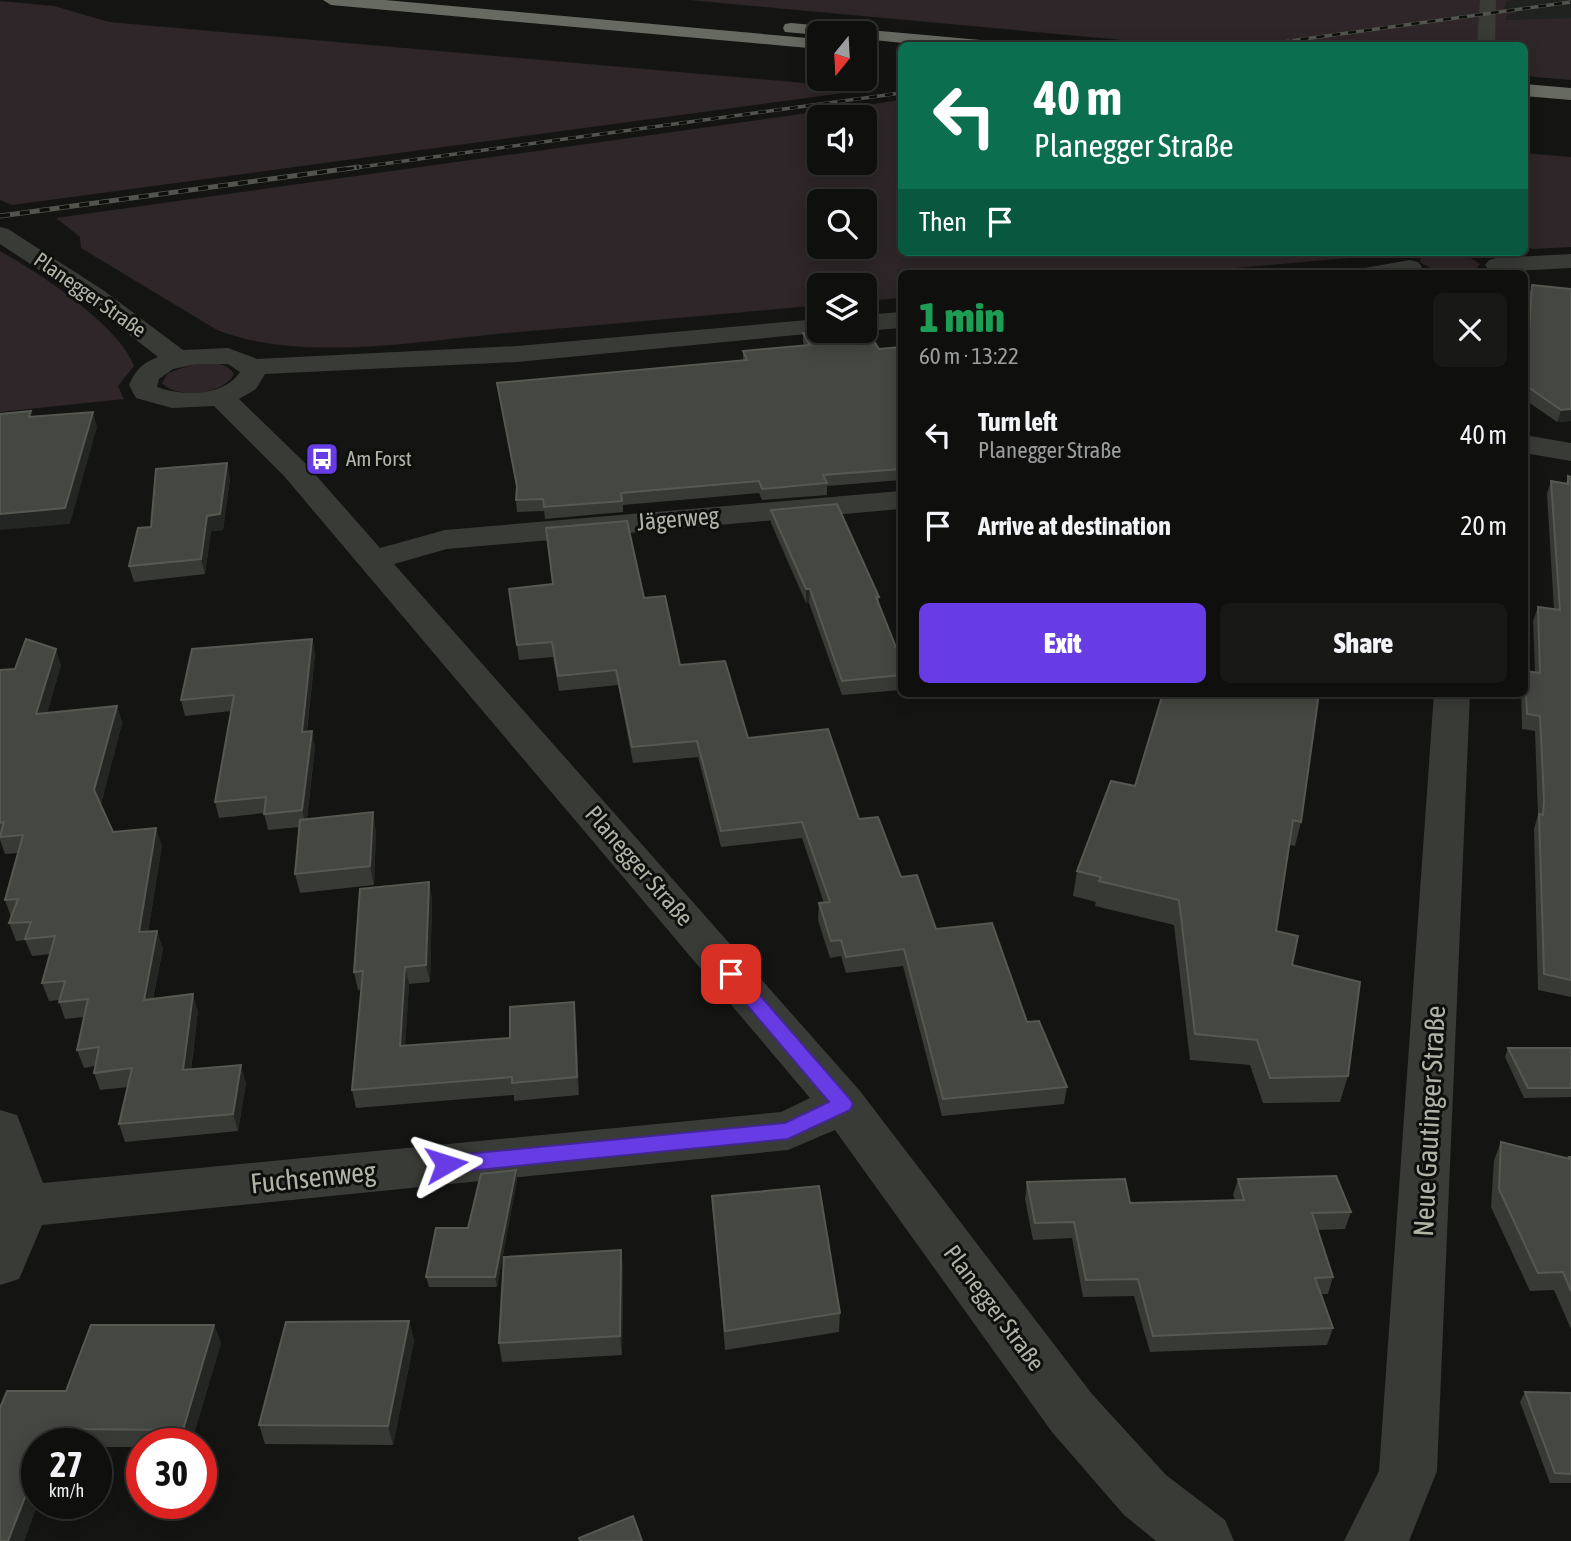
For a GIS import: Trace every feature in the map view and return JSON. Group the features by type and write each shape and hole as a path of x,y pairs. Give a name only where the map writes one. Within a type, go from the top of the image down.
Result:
{"highway":[{"path":"331,0 807,43"},
{"path":"465,0 807,29"},
{"path":"496,0 546,7"},
{"path":"877,35 949,42"},
{"path":"877,49 898,52"},
{"path":"1528,90 1571,94"},
{"path":"1528,109 1571,113"}],"street":[{"path":"1486,42 1488,0"},
{"name":"Planegger Straße","path":"0,234 94,295 178,359"},
{"path":"1489,263 1571,261"},
{"path":"1386,270 1413,264"},
{"path":"877,322 898,320"},
{"path":"249,375 807,328"},
{"name":"Planegger Straße","path":"229,356 242,359 249,375 220,396 171,400 146,392 143,385 144,378 152,371 178,359 229,356"},
{"name":"Planegger Straße","path":"220,396 280,453 843,1104 1072,1413 1145,1494 1203,1541"},
{"path":"1528,445 1571,452"},
{"name":"Jägerweg","path":"374,560 445,540 898,500"},
{"name":"Neue Gautinger Straße","path":"1375,1541 1382,1533 1408,1471 1452,697"},
{"name":"Fuchsenweg","path":"25,1206 788,1131 843,1104"},
{"path":"0,1129 25,1206 0,1263"}],"shaded area":[{"path":"689,0 1517,0 1507,1 1504,8 1518,13 1507,15 1506,20 1571,18 1571,80 1528,76 1528,42 1144,42"},
{"path":"1571,0 1571,57 1528,47 1528,42 1521,42 1506,20 1507,15 1516,13 1503,8 1507,1"},
{"path":"0,1 54,6 109,22 807,83 807,91 858,91 12,205 0,200"},
{"path":"898,100 898,256 1364,256 1214,270 898,270 898,298 877,300 877,273 807,273 807,306 399,344 323,348 250,340 217,330 81,248 80,237 56,218 807,113 807,175 877,175 877,105 865,105"},
{"path":"1528,153 1571,157 1571,247 1528,247"},
{"path":"0,251 76,301 112,334 134,366 118,386 124,399 0,412"},
{"path":"1421,256 1467,256 1480,264 1473,270 1436,270 1420,262"},
{"path":"197,363 222,365 234,374 221,386 200,392 178,392 162,383 168,373"}],"building":[{"path":"1532,285 1571,289 1571,409 1561,410 1528,387"},
{"path":"809,343 875,343 879,349 898,347 898,469 823,475 827,483 762,489 759,481 621,493 622,501 544,507 543,499 516,500 517,486 497,383 747,360 743,351 810,345"},
{"path":"31,411 29,417 93,412 65,508 0,514 0,414"},
{"path":"227,463 220,514 207,516 201,559 129,566 138,528 151,527 156,469"},
{"path":"1568,476 1571,477 1571,980 1544,974 1539,814 1543,815 1544,800 1540,716 1527,714 1526,697 1528,671 1540,673 1538,607 1560,610 1551,481 1568,484"},
{"path":"837,504 879,597 876,597 898,652 898,675 842,681 810,589 806,589 771,510"},
{"path":"627,521 644,598 665,596 680,665 725,661 748,738 828,729 859,819 878,817 901,877 917,875 936,929 992,923 1027,1022 1039,1021 1067,1087 943,1099 904,949 846,957 841,940 831,941 819,903 830,902 802,822 721,831 697,741 632,747 616,670 558,676 552,642 517,645 509,589 553,584 546,528"},
{"path":"26,639 56,649 36,714 117,706 94,790 113,832 156,828 139,932 157,931 144,1000 193,994 183,1070 241,1065 233,1114 119,1124 132,1068 94,1073 99,1047 77,1050 88,999 59,1002 65,981 42,983 55,936 25,939 31,922 9,923 18,899 5,900 23,835 0,837 4,822 0,823 0,670 15,669"},
{"path":"312,639 302,732 312,731 302,810 264,814 266,797 215,802 234,695 181,700 192,649"},
{"path":"1162,697 1318,697 1301,822 1293,820 1276,931 1298,936 1292,965 1360,982 1348,1076 1270,1078 1257,1040 1195,1034 1179,900 1099,881 1101,877 1077,871 1111,781 1135,786"},
{"path":"373,812 370,866 295,874 300,820"},
{"path":"429,882 426,965 405,967 400,1046 510,1038 510,1007 574,1002 577,1077 512,1083 512,1077 352,1090 363,971 354,972 360,889"},
{"path":"1508,1048 1571,1048 1571,1088 1528,1088"},
{"path":"1501,1142 1570,1159 1571,1157 1571,1291 1563,1272 1538,1273 1499,1189"},
{"path":"516,1170 495,1277 426,1277 436,1228 468,1228 481,1174"},
{"path":"1336,1176 1351,1212 1312,1213 1333,1277 1315,1278 1333,1328 1153,1336 1138,1279 1086,1280 1074,1222 1035,1223 1027,1182 1125,1179 1130,1203 1244,1200 1238,1179"},
{"path":"819,1186 840,1313 725,1331 712,1196"},
{"path":"621,1250 620,1336 499,1343 504,1257"},
{"path":"409,1321 388,1426 259,1425 286,1322"},
{"path":"91,1325 214,1325 184,1428 21,1428 21,1507 8,1541 0,1541 0,1408 7,1391 66,1391"},
{"path":"1525,1392 1571,1393 1571,1474 1555,1473"},
{"path":"633,1516 642,1541 580,1541 579,1538"}],"railway":[{"path":"1282,42 1571,2"},
{"path":"346,169 898,93"},
{"path":"0,216 359,167"}],"place":[{"name":"Am Forst","path":"322,459"}],"route":[{"path":"446,1164 788,1131 843,1104 731,974"}]}
